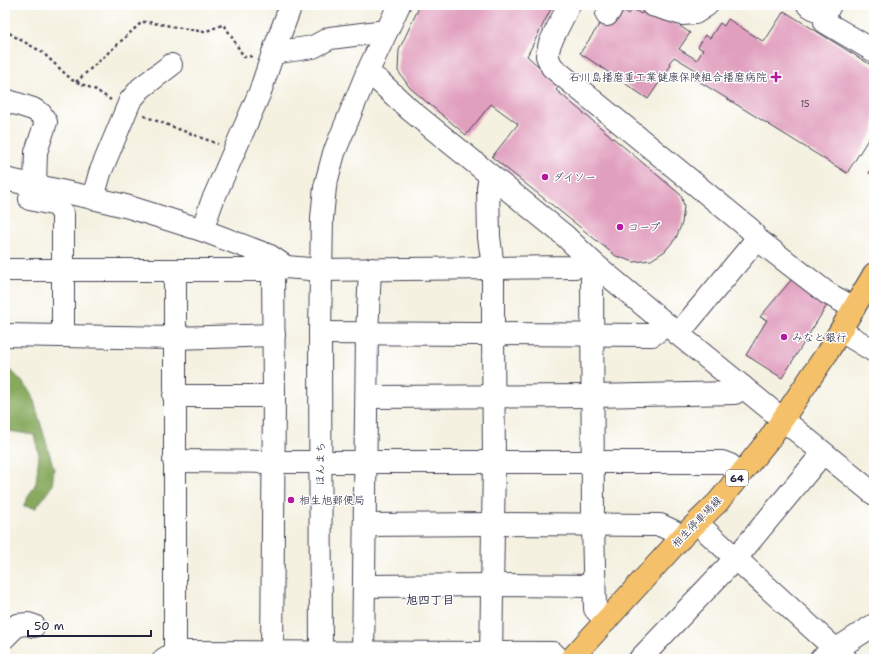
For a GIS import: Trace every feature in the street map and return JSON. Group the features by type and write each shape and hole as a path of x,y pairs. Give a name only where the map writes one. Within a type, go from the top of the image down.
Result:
{"main road":[{"name":"相生停車場線","path":"570,659 689,531 718,502 770,438 827,353 874,274"}],"street":[{"path":"202,230 212,202 260,92 272,53 291,5"},
{"name":"ほんまち","path":"320,656 320,333 322,218 325,187 334,153 367,73 399,5"},
{"path":"570,5 550,43 548,56 552,67 750,230 757,239 828,293 854,308"},
{"path":"652,5 682,14 695,13 706,5"},
{"path":"821,8 825,22 874,50"},
{"path":"272,53 313,47 330,38 386,31"},
{"path":"93,198 100,173 130,101 141,88 171,65"},
{"path":"367,73 380,81 410,110 564,235 592,262 671,329 874,494"},
{"path":"5,100 33,109 41,114 46,122 36,152 35,186"},
{"path":"490,175 488,188 489,237 493,267 494,462 491,656"},
{"path":"5,179 129,207 202,230 270,256 279,269 274,335 272,655"},
{"path":"5,194 57,205 64,214 63,336"},
{"path":"320,333 652,335 658,331 671,329 757,239"},
{"path":"5,270 321,270 575,267 592,262"},
{"path":"592,262 594,586 595,609 606,621"},
{"path":"363,656 367,334 370,269"},
{"path":"175,270 174,461 169,656 491,656 552,653 559,659"},
{"path":"840,331 874,351"},
{"path":"5,335 174,338 274,335"},
{"path":"367,397 593,396 736,393 743,388"},
{"path":"174,396 274,396"},
{"path":"640,659 736,558 823,453"},
{"path":"174,461 722,462 730,465 740,475"},
{"path":"365,525 660,525 673,531 689,531 736,558 834,656 874,625"},
{"path":"364,586 594,586"},
{"path":"5,637 18,624 28,624 34,626"}],"path":[{"path":"76,82 142,22 204,32 222,25 225,26 244,57 272,53"}],"green space":[{"path":"5,364 31,391 54,469 52,486 36,508 23,506 36,483 39,455 34,435 9,431 5,435"}],"building":[{"path":"420,5 553,5 527,56 560,85 556,90 681,195 684,206 682,223 676,238 665,251 651,260 634,262 616,256 492,157 518,124 491,104 466,135 410,88 398,71 399,50"},
{"path":"619,7 629,14 633,9 641,14 644,11 656,9 690,33 679,49 697,60 703,50 698,47 705,35 710,38 720,23 724,26 728,19 764,42 784,11 874,67 874,130 847,173 692,77 696,70 674,57 669,63 671,65 648,99 580,53 604,18"},
{"path":"874,164 874,176 869,173"},
{"path":"792,279 829,302 782,378 746,355 767,320 760,317"}],"place":[{"name":"石川島播磨重工業健康保険組合播磨病院","path":"776,77"},
{"name":"ダイソー","path":"545,177"},
{"name":"コープ","path":"620,227"},
{"name":"みなと銀行","path":"784,337"},
{"name":"相生旭郵便局","path":"291,500"}],"district":[{"name":"旭四丁目","path":"430,600"}]}
